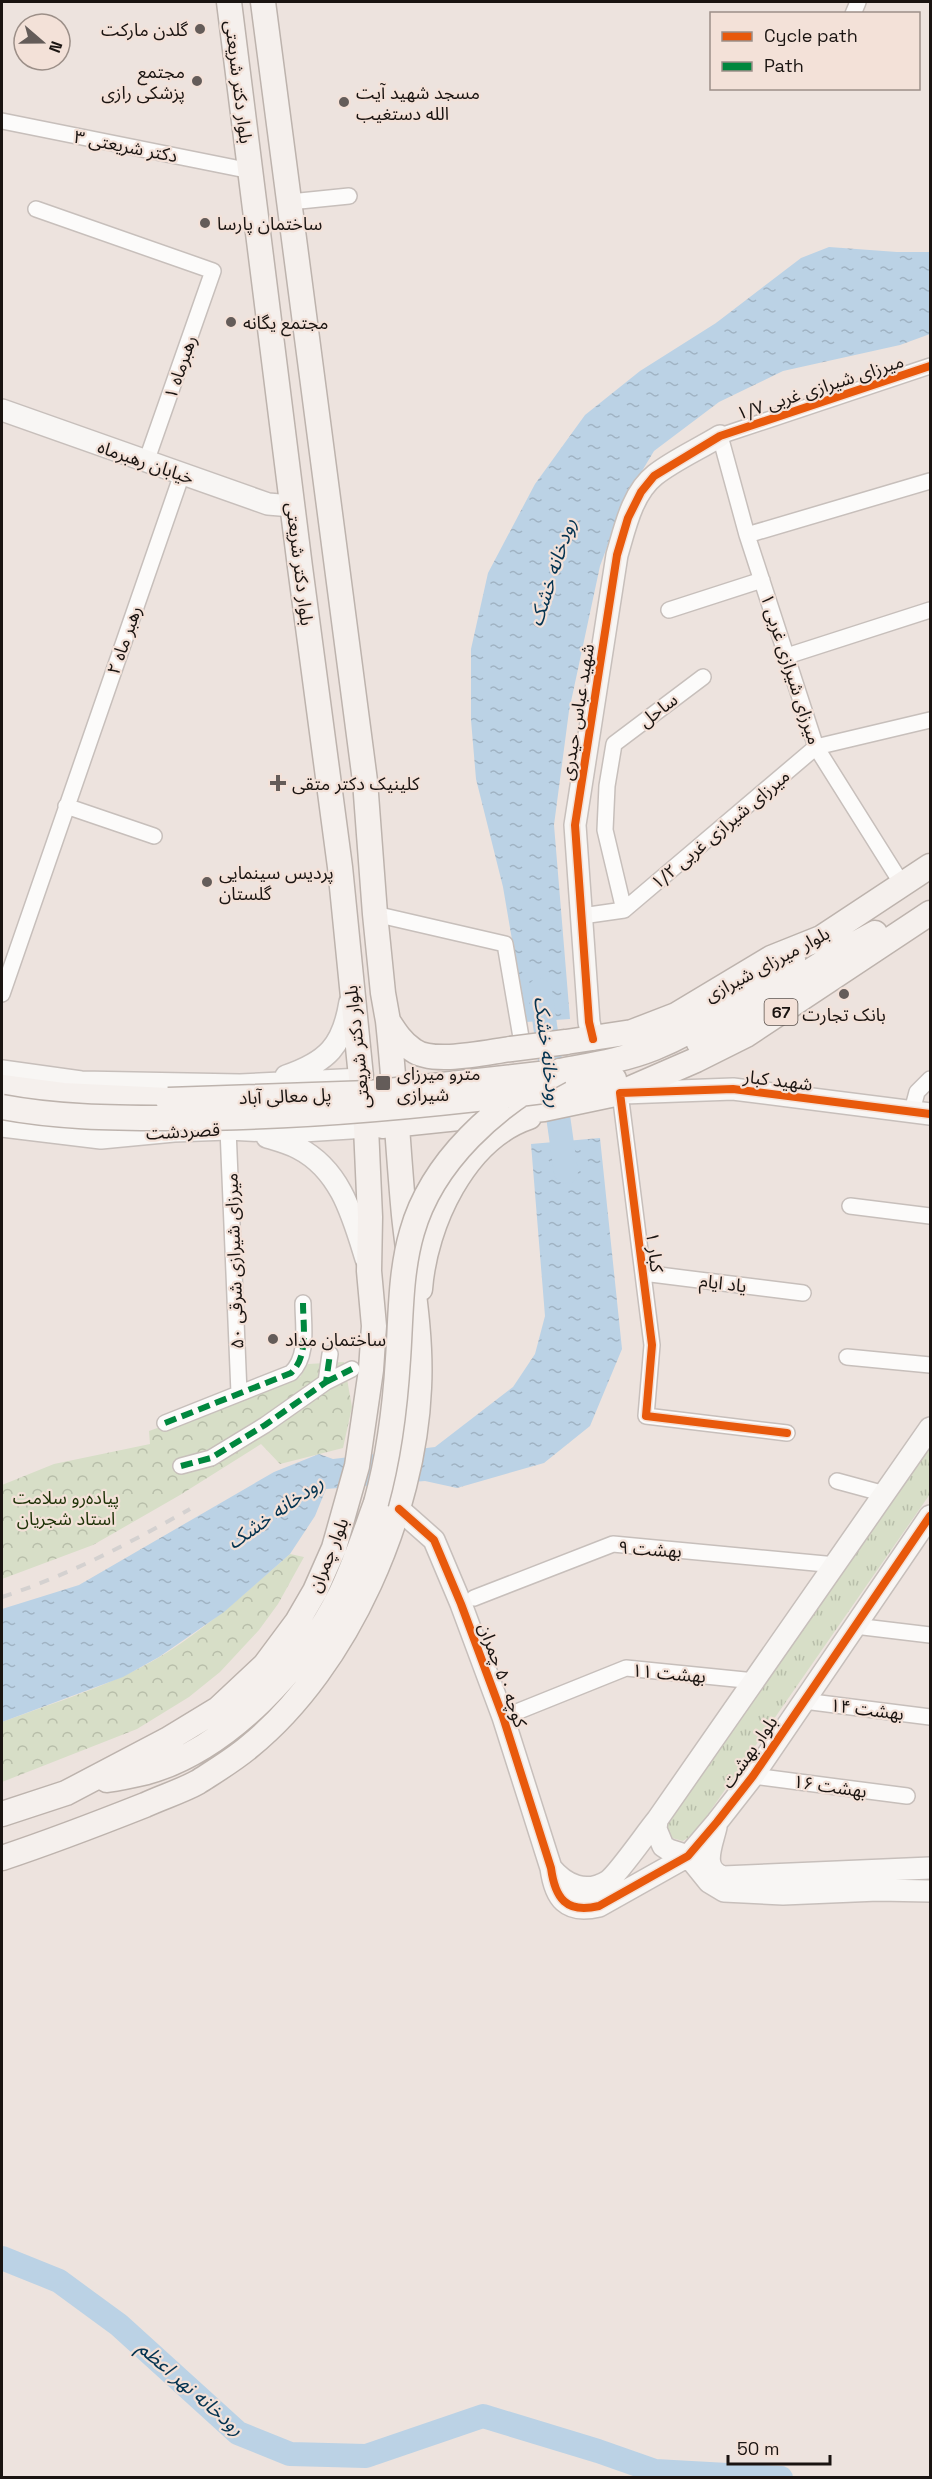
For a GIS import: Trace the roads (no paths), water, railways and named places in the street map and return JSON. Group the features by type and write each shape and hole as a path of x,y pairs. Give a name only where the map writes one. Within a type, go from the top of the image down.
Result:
{"main road":[{"name":"بلوار دکتر شریعتی","path":"229,2 340,867 366,1127"},
{"name":"بلوار دکتر شریعتی","path":"263,2 365,781 375,914 394,1077"},
{"path":"324,746 343,758 350,756 360,744"},
{"path":"329,783 337,772 345,770 353,771 365,781"},
{"name":"بلوار میرزای شیرازی","path":"388,1021 396,1034 413,1051 428,1056 447,1057 632,1032 676,1015 771,958 829,945 902,885 930,866"},
{"path":"75,1787 149,1771 184,1756 225,1733 259,1704 317,1635 393,1500 392,1429 401,1293 407,1251 423,1202 447,1164 483,1124 536,1083 560,1071 653,1048 710,1020 829,945 930,904"},
{"name":"67","path":"536,1107 584,1101 620,1093 696,1060 746,1035 930,913"},
{"path":"366,1127 453,1120 536,1107 674,1057 743,1016 829,945"},
{"path":"447,1057 437,1081 441,1101 453,1120"},
{"name":"پل معالی آباد","path":"2,1087 63,1095 168,1100 370,1093 560,1071"},
{"path":"2,1858 81,1832 195,1783 250,1747 296,1701 337,1645 366,1590 393,1500 414,1443 420,1387 394,1077 362,1079"},
{"name":"پل معالی آباد","path":"2,1107 32,1113 110,1118 280,1117 536,1107"},
{"path":"417,1334 421,1279 433,1226 444,1201 459,1177 491,1138 536,1107"},
{"name":"بلوار چمران","path":"2,1814 66,1793 166,1740 218,1708 265,1665 297,1622 315,1591 334,1548 351,1490 361,1447 374,1348 369,1270 370,1217 366,1127"},
{"path":"370,1217 382,1208 392,1206 404,1212"}],"street":[{"name":"۳ دکتر شریعتی","path":"2,121 251,171"},
{"path":"290,202 349,196"},
{"name":"۱ رهبرماه","path":"36,209 213,271 146,462"},
{"name":"۱/۷ میرزای شیرازی غربی","path":"720,436 930,366"},
{"name":"خیابان رهبرماه","path":"2,410 268,504 292,506"},
{"name":"۱ میرزای شیرازی غربی","path":"720,436 747,535 816,747 902,885"},
{"name":"شهید عباس حیدری","path":"593,1039 575,825 617,555 628,518 641,492 654,476 720,436"},
{"name":"۲ رهبر ماه","path":"2,994 182,474"},
{"path":"747,535 930,481"},
{"path":"669,610 762,580"},
{"path":"787,656 930,610"},
{"name":"ساحل","path":"624,910 605,830 607,786 614,744 703,677"},
{"path":"816,747 930,720"},
{"name":"۱/۲ میرزای شیرازی غربی","path":"624,910 816,747"},
{"path":"66,806 154,836"},
{"path":"582,916 624,910"},
{"path":"375,914 505,944 517,1049"},
{"path":"268,1082 314,1066 332,1052 346,1024 351,994"},
{"path":"2,1071 81,1082 240,1085 362,1079"},
{"path":"921,1112 917,1092 930,1079"},
{"path":"238,1129 266,1124 328,1121 334,1117 334,1099 321,1082"},
{"name":"شهید کبار","path":"620,1093 733,1089 921,1112"},
{"name":"۱ کبار","path":"620,1093 652,1345 646,1416 787,1432"},
{"name":"قصردشت","path":"2,1126 101,1138 174,1131 238,1129 286,1131 366,1127"},
{"path":"238,1129 298,1148 316,1160 346,1198 369,1270"},
{"name":"۵۰ میرزای شیرازی شرقی","path":"238,1129 239,1393"},
{"path":"850,1206 930,1216"},
{"name":"یاد ایام","path":"643,1273 803,1293"},
{"path":"165,1423 291,1373 298,1366 303,1347 303,1304"},
{"path":"326,1382 330,1354"},
{"path":"847,1357 930,1365"},
{"path":"181,1466 211,1458 265,1425 326,1382 352,1369"},
{"name":"بلوار بهشت","path":"550,1868 568,1885 596,1886 609,1881 657,1820 930,1428"},
{"path":"837,1482 885,1494"},
{"name":"کوچه ۵۰ چمران","path":"393,1500 434,1540 439,1551 503,1717 550,1868"},
{"name":"بلوار بهشت","path":"550,1868 553,1887 562,1900 576,1909 586,1910 598,1906 688,1856 753,1776 930,1516"},
{"name":"۹ بهشت","path":"474,1598 613,1545 836,1565"},
{"path":"855,1626 930,1635"},
{"name":"۱۱ بهشت","path":"519,1711 626,1668 755,1681"},
{"name":"۱۴ بهشت","path":"804,1701 930,1717"},
{"name":"۱۶ بهشت","path":"753,1776 907,1796"},
{"path":"657,1820 656,1829 663,1845 669,1850 688,1856 709,1882 723,1891 783,1894 878,1890 930,1891"},
{"path":"717,1822 709,1861 710,1868 716,1875 723,1877 930,1868"}],"water":[{"path":"829,247 930,252 930,334 900,345 783,371 719,402 654,451 624,501 600,566 569,711 554,825 570,1019 526,1022 503,887 476,779 471,720 471,649 488,573 535,484 585,415 640,371 716,323 801,258"},
{"path":"600,1138 622,1349 590,1426 544,1463 457,1488 425,1481 326,1489 315,1516 290,1554 224,1612 159,1657 123,1677 2,1722 2,1609 79,1585 274,1472 319,1454 333,1459 435,1447 513,1387 535,1354 545,1316 531,1144"}],"waterway":[{"name":"رودخانه خشک","path":"540,990 566,1172"},
{"name":"رودخانه نهر اعظم","path":"2,2258 59,2281 119,2325 238,2433 290,2454 366,2456 483,2416 655,2471 781,2478"}],"railway":[{"path":"2,1597 98,1558 190,1509"}],"place":[{"name":"گلدن مارکت","path":"200,29"},
{"name":"مجتمع پزشکی رازی","path":"197,81"},
{"name":"مسجد شهید آیت الله دستغیب","path":"344,102"},
{"name":"ساختمان پارسا","path":"205,223"},
{"name":"مجتمع یگانه","path":"231,322"},
{"name":"کلینیک دکتر متقی","path":"278,783"},
{"name":"پردیس سینمایی گلستان","path":"207,882"},
{"name":"بانک تجارت","path":"844,994"},
{"name":"مترو میرزای شیرازی","path":"383,1083"},
{"name":"ساختمان مداد","path":"273,1339"}],"park label":[{"name":"پیاده‌رو سلامت استاد شجریان","path":"66,1507"}]}
